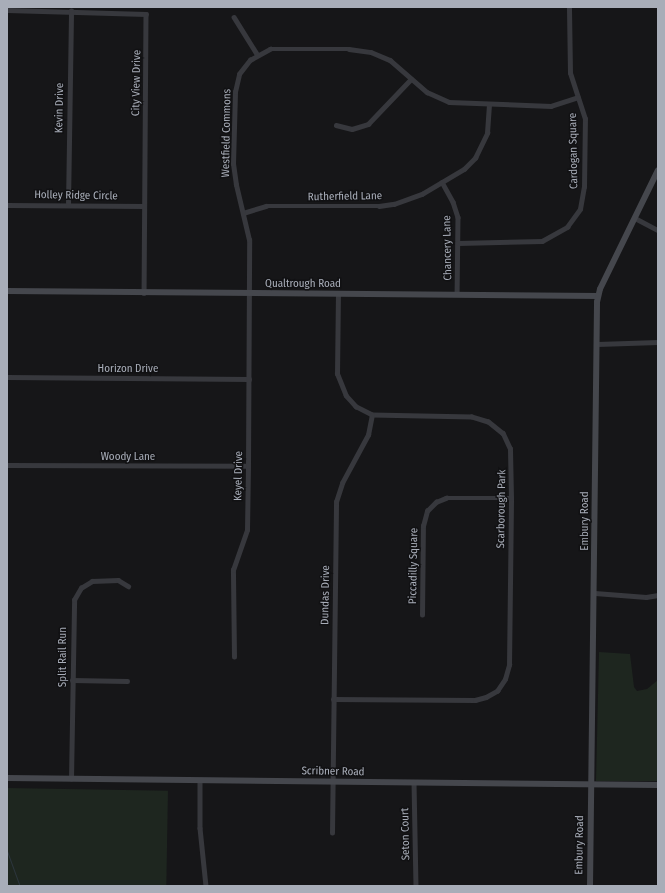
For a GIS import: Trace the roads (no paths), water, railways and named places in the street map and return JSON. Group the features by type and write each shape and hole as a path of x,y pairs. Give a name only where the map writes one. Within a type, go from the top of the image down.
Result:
{"street":[{"name":"Cardogan Square","path":"458,243 542,240 559,233 572,221 582,203 584,187 585,119 570,73 569,7"},
{"name":"City View Drive","path":"7,10 146,14 144,293"},
{"name":"Kevin Drive","path":"68,205 71,11"},
{"path":"234,17 257,54 270,50 287,48 360,50 390,60 411,79 437,98 450,102 489,105 551,106 578,97"},
{"name":"Westfield Commons","path":"249,293 248,232 234,174 234,92 239,74 257,54"},
{"path":"336,125 352,129 368,124 411,79"},
{"name":"Rutherfield Lane","path":"243,213 266,206 361,208 394,204 422,194 464,168 480,150 487,133 489,105"},
{"name":"Embury Road","path":"590,886 596,344 598,296 658,170"},
{"name":"Chancery Lane","path":"442,182 456,210 458,243 457,294"},
{"name":"Holley Ridge Circle","path":"7,205 144,206"},
{"path":"635,218 658,230"},
{"name":"Qualtrough Road","path":"7,291 598,296"},
{"name":"Keyel Drive","path":"234,657 233,570 247,530 249,293"},
{"path":"338,294 338,381 351,402 372,415"},
{"path":"596,344 658,342"},
{"name":"Horizon Drive","path":"7,377 249,379"},
{"name":"Scarborough Park","path":"333,699 475,700 491,695 501,686 509,665 511,498 510,449 503,434 488,422 472,417 372,415"},
{"name":"Dundas Drive","path":"332,833 336,502 342,483 364,444 372,415"},
{"name":"Woody Lane","path":"7,465 248,466"},
{"name":"Piccadilly Square","path":"422,615 423,526 427,511 436,502 446,498 511,498"},
{"name":"Split Rail Run","path":"71,779 72,606 76,593 86,584 99,579 118,580 128,586"},
{"path":"594,594 646,598 658,595"},
{"path":"72,680 127,681"},
{"name":"Scribner Road","path":"7,778 658,785"},
{"path":"200,780 200,826 206,886"},
{"name":"Seton Court","path":"414,782 416,886"}],"waterway":[{"path":"7,851 20,886"}]}
